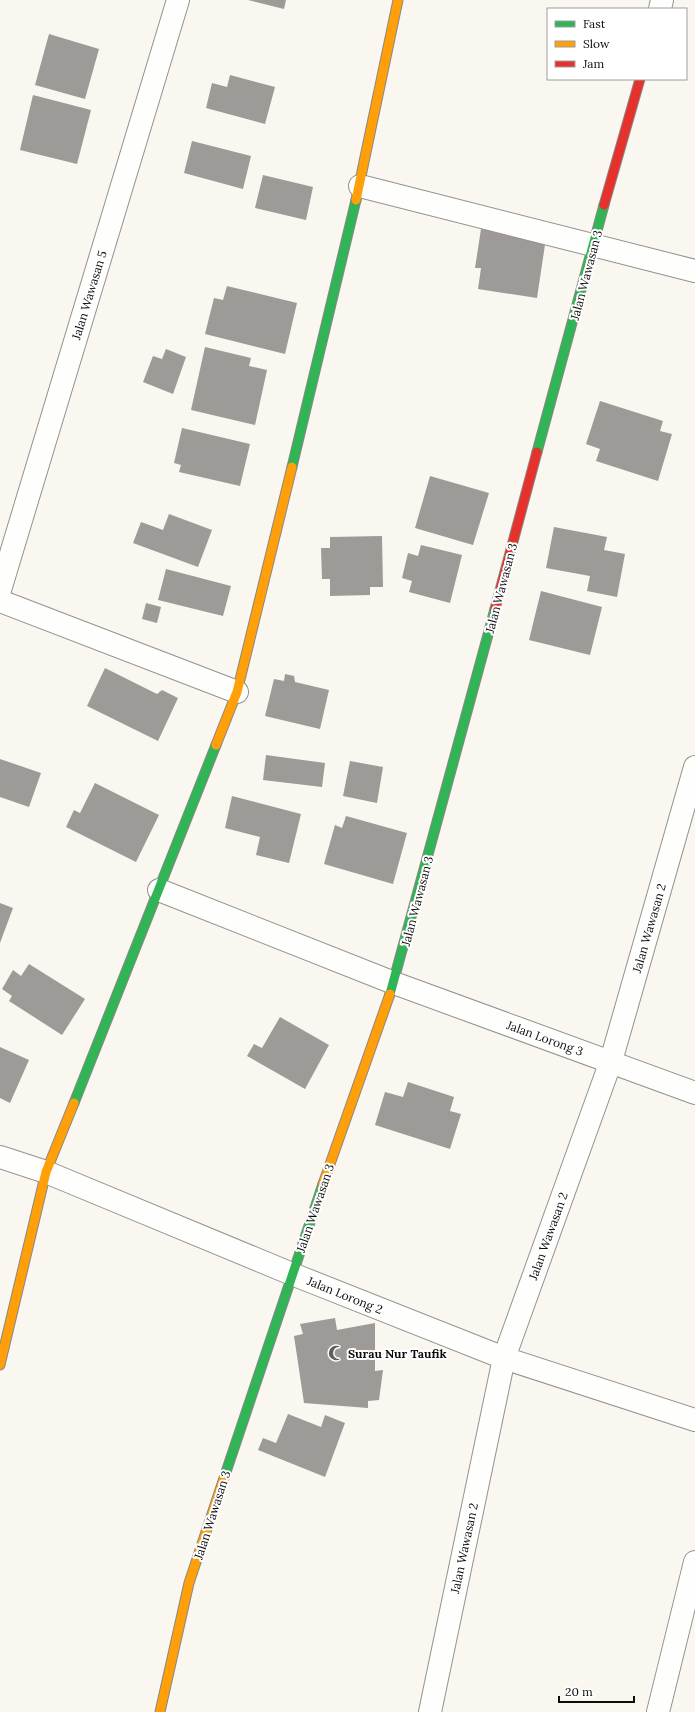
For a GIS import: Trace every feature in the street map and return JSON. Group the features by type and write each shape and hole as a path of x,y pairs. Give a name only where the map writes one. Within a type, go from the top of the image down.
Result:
{"street":[{"name":"Jalan Wawasan 5","path":"0,590 178,0"},
{"path":"0,1365 46,1172 237,692 360,186 398,0"},
{"name":"Jalan Wawasan 3","path":"160,1712 189,1583 292,1274 394,984 640,80"},
{"path":"360,186 695,271"},
{"path":"0,601 237,692"},
{"name":"Jalan Wawasan 2","path":"430,1712 504,1358 611,1061 695,766"},
{"name":"Jalan Lorong 3","path":"159,890 394,984 611,1061 695,1093"},
{"name":"Jalan Lorong 2","path":"0,1157 46,1172 292,1274 504,1358 695,1420"},
{"path":"658,1712 695,1562"}],"building":[{"path":"248,0 286,0 284,9"},
{"path":"49,34 99,49 85,99 35,85"},
{"path":"230,75 275,87 265,124 206,108 212,83 227,87"},
{"path":"33,95 91,110 77,164 20,150"},
{"path":"192,141 251,156 243,189 184,173"},
{"path":"263,175 313,187 306,220 255,208"},
{"path":"481,229 546,238 537,298 478,289 481,268 475,268"},
{"path":"227,286 297,303 285,354 205,334 214,298 223,300"},
{"path":"205,347 251,358 249,366 267,370 255,425 191,410"},
{"path":"166,349 186,357 173,394 143,382 153,356 162,359"},
{"path":"600,401 663,421 660,431 672,434 658,481 596,461 600,449 586,444"},
{"path":"182,428 250,444 240,486 179,472 181,465 174,463"},
{"path":"430,476 489,493 473,545 415,528"},
{"path":"169,514 212,530 198,567 133,543 141,522 163,530"},
{"path":"554,527 607,537 604,550 625,554 617,597 587,591 590,576 546,568"},
{"path":"382,536 383,587 370,587 370,595 330,596 330,579 322,579 321,548 330,548 330,537"},
{"path":"421,545 462,555 450,603 409,592 412,581 402,578 408,553 418,556"},
{"path":"166,569 231,586 223,616 158,600"},
{"path":"541,591 602,607 590,655 529,640"},
{"path":"146,603 161,607 157,623 142,619"},
{"path":"105,668 157,694 162,690 178,698 158,741 87,706"},
{"path":"285,674 294,676 295,682 329,690 320,729 265,716 274,679 284,681"},
{"path":"266,755 325,763 322,787 263,780"},
{"path":"0,759 41,773 29,807 0,797"},
{"path":"350,761 383,767 377,803 343,796"},
{"path":"95,783 159,815 136,862 66,827 74,810 80,813"},
{"path":"232,796 301,814 289,863 256,855 260,837 225,828"},
{"path":"346,816 407,833 393,884 324,864 335,825 342,828"},
{"path":"0,903 13,908 0,943"},
{"path":"29,964 85,999 62,1035 9,1001 12,996 2,989 13,970 21,976"},
{"path":"280,1017 329,1045 305,1089 247,1056 254,1044 262,1048"},
{"path":"0,1047 29,1060 10,1103 0,1098"},
{"path":"408,1082 454,1097 450,1111 461,1114 450,1149 375,1125 385,1092 403,1097"},
{"name":"Surau Nur Taufik","path":"335,1318 337,1330 375,1323 375,1371 383,1370 379,1400 368,1401 368,1408 304,1403 294,1336 303,1334 300,1324"},
{"path":"288,1414 321,1427 325,1415 345,1423 325,1477 258,1450 263,1438 276,1443"}],"traffic: fast":[{"path":"292,467 356,200"},
{"path":"537,452 604,205"},
{"path":"390,994 495,609"},
{"path":"74,1103 216,745"},
{"path":"225,1475 323,1184"}],"traffic: slow":[{"path":"356,200 398,0"},
{"path":"216,745 237,692 292,467"},
{"path":"323,1184 390,994"},
{"path":"0,1365 46,1172 74,1103"},
{"path":"160,1712 189,1583 225,1475"}],"traffic: jam":[{"path":"604,205 640,80"},
{"path":"495,609 537,452"}],"place":[{"name":"Surau Nur Taufik","path":"336,1353"}]}
